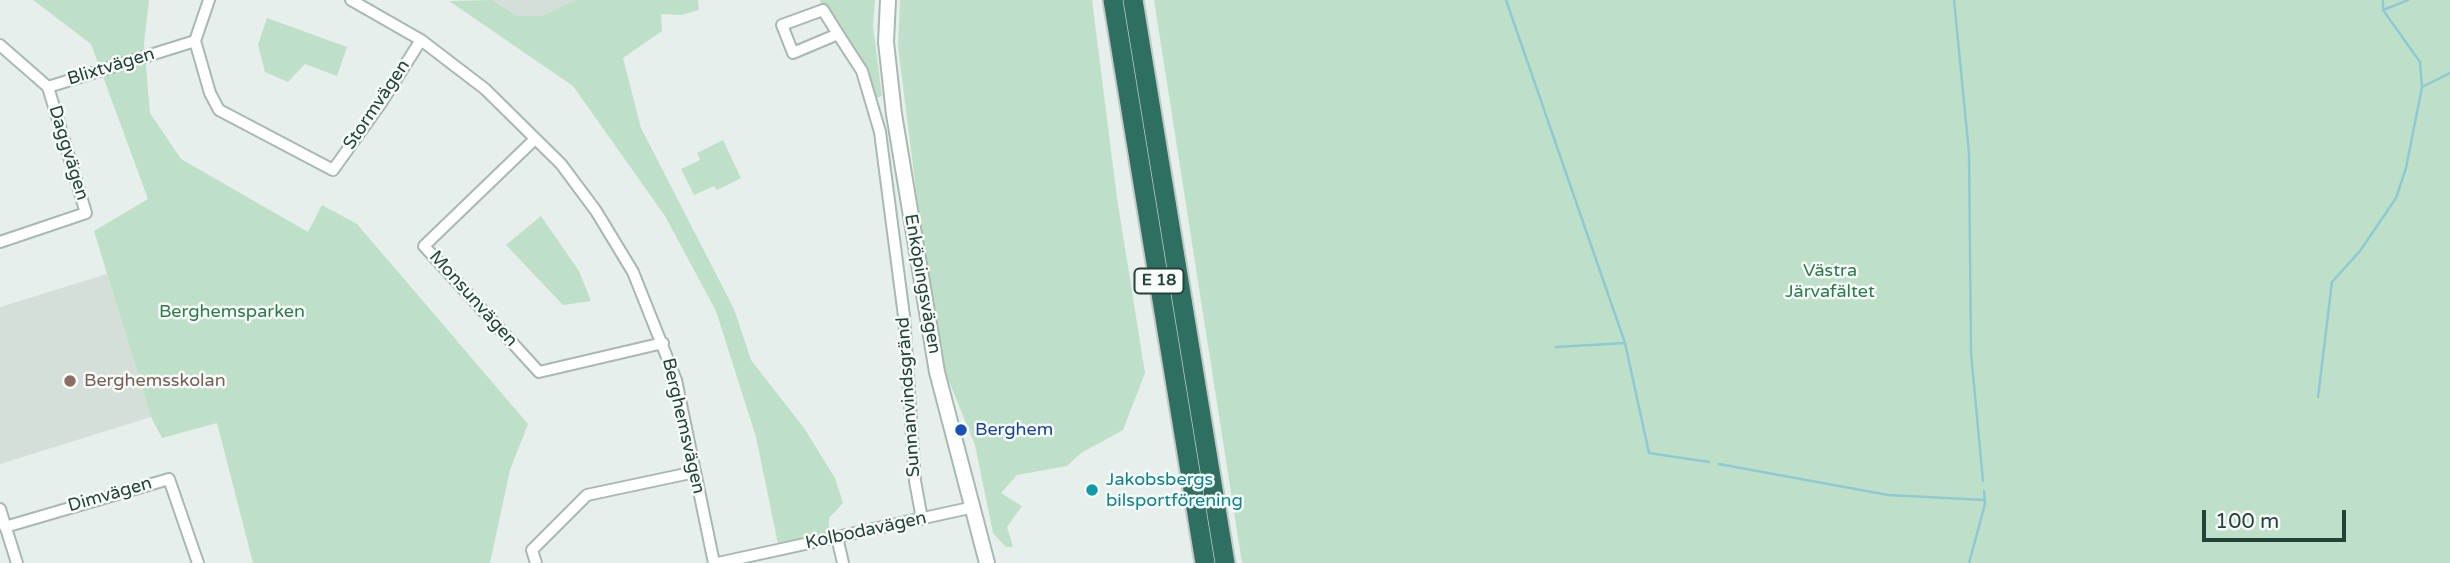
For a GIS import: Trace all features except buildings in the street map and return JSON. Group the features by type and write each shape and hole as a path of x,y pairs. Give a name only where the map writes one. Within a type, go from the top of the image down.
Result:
{"highway":[{"name":"E 18","path":"1113,0 1205,563"},
{"name":"E 18","path":"1133,0 1225,563"}],"street":[{"path":"195,41 209,0"},
{"name":"Berghemsvägen","path":"351,0 421,40 485,89 561,164 596,211 634,272 676,380 716,563"},
{"name":"Enköpingsvägen","path":"888,0 886,42 919,270 937,372 987,563"},
{"name":"Sunnanvindsgränd","path":"838,34 793,53 782,25 823,10 862,71 880,132 904,316 915,481 922,519"},
{"name":"Stormvägen","path":"195,41 210,93 219,110 332,170 381,103 421,40"},
{"name":"Blixtvägen","path":"0,45 48,87 195,41"},
{"name":"Daggvägen","path":"0,242 86,213 48,87"},
{"name":"Monsunvägen","path":"535,139 424,246 540,372 663,343"},
{"path":"536,563 532,550 587,495 695,472"},
{"name":"Dimvägen","path":"5,527 169,478 198,563"},
{"name":"Kolbodavägen","path":"716,563 974,508"},
{"path":"0,509 17,563"},
{"path":"837,537 843,563"}],"shaded area":[{"path":"492,0 575,0 544,16 518,16"},
{"name":"Berghemsskolan","path":"107,274 151,417 0,464 0,307"}],"green space":[{"name":"Berghemsparken","path":"33,0 149,0 144,43 150,113 181,159 308,232 322,205 357,224 528,424 510,470 490,563 253,563 217,423 162,438 151,417 94,231 148,199 91,44"},
{"path":"492,0 518,16 543,16 575,0 698,0 699,10 681,15 661,14 662,31 623,58 641,128 734,309 751,360 804,428 835,478 843,503 829,518 829,533 778,544 756,437 716,311 665,216 573,86 449,1"},
{"path":"820,0 875,0 873,26 882,96 871,100 862,71 823,10"},
{"path":"900,0 1092,0 1117,198 1145,373 1123,430 1081,453 1067,466 1017,475 1001,493 1022,506 1007,527 1013,547 1006,547 993,533 975,445 944,369 926,269 898,47"},
{"name":"Västra Järvafältet","path":"1154,0 2450,0 2450,563 1242,563"},
{"path":"267,18 347,47 337,76 305,64 288,82 265,72 258,45"},
{"path":"723,140 741,178 717,190 714,186 694,195 681,169 700,160 697,153"},
{"path":"541,216 579,271 591,301 563,305 506,245"}],"waterway":[{"path":"1506,0 1625,343"},
{"path":"1954,0 1969,153 1971,353 1983,481"},
{"path":"2318,397 2332,282 2360,251 2396,198 2406,168 2422,87 2420,62 2383,10 2383,0"},
{"path":"2383,10 2408,0"},
{"path":"2422,87 2450,73"},
{"path":"1556,347 1625,343 1649,453 1709,462"},
{"path":"1719,464 1888,495 1985,500"},
{"path":"1969,563 1985,504 1984,491"}],"place":[{"name":"Berghemsskolan","path":"70,381"},
{"name":"Berghem","path":"961,430"},
{"name":"Jakobsbergs bilsportförening","path":"1092,490"}]}
